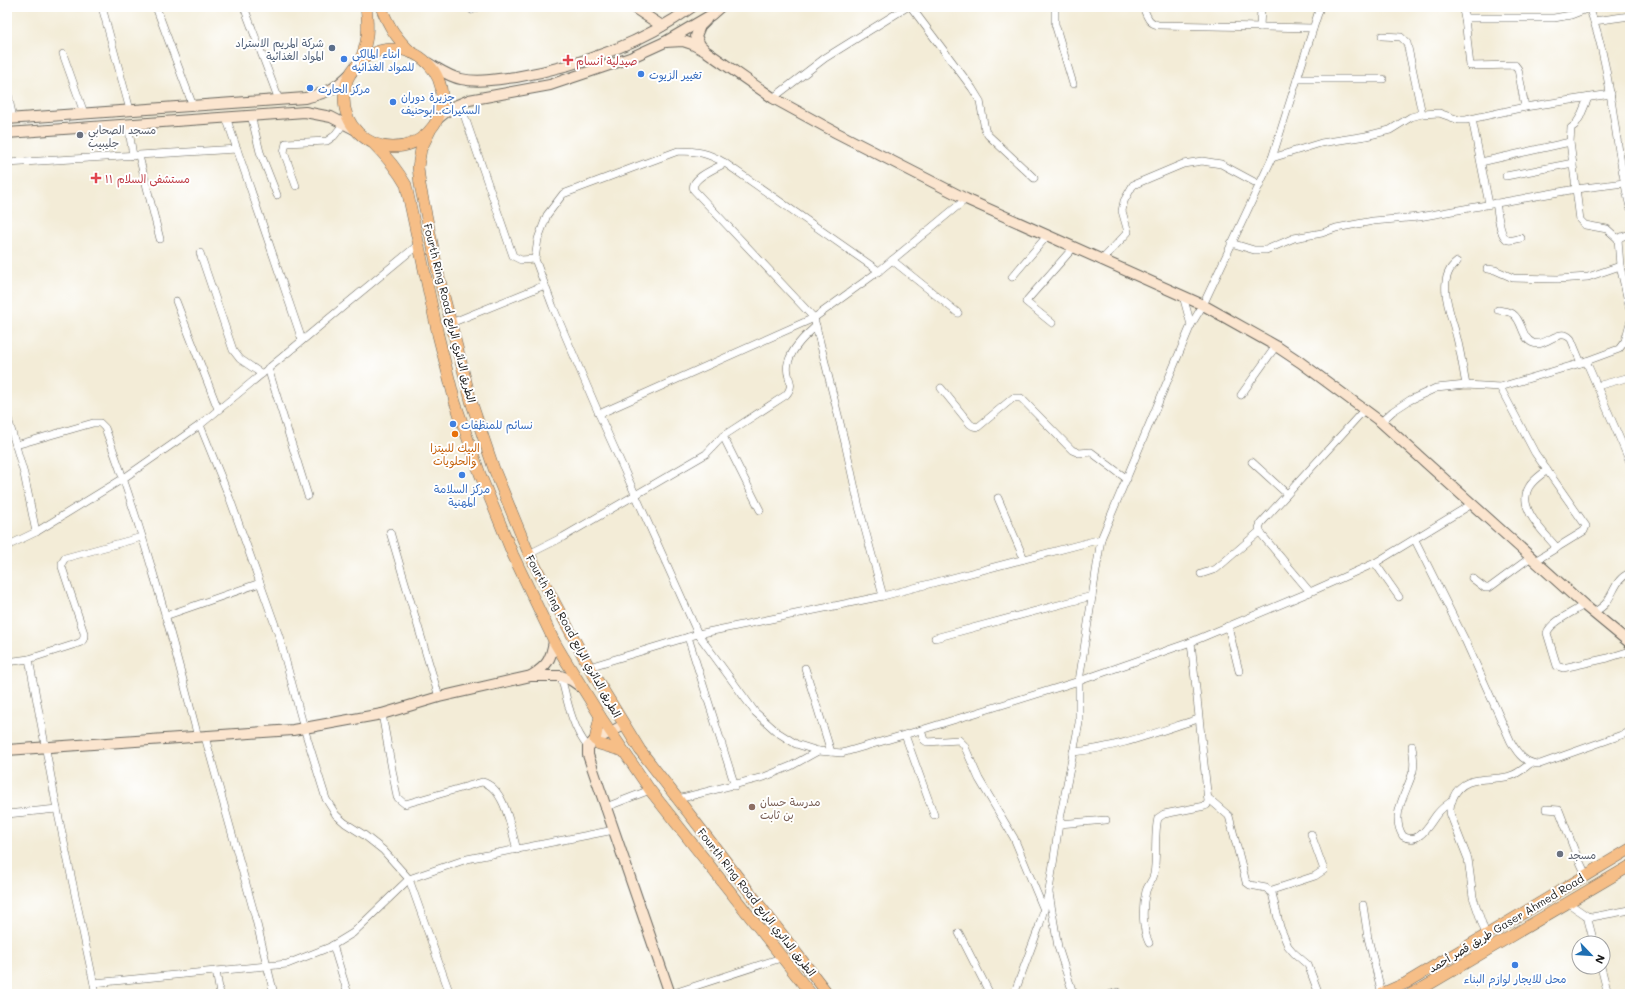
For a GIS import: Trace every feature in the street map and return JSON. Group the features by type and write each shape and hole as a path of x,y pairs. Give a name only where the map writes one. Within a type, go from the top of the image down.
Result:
{"main road":[{"path":"359,63 366,45 368,27 366,7"},
{"path":"373,143 397,147 420,139 430,131 440,110 441,89 433,70 426,62 412,53 396,37 387,22 381,7"},
{"path":"412,53 401,50 379,52 368,56 359,63 352,72 347,83 344,96 345,108 349,119 356,130 373,143 392,162 406,185 438,335 456,402 480,474 512,555 554,641 582,688 623,751 650,790 811,994"},
{"name":"Fourth Ring Road الطريق الدائري الرابع","path":"430,131 421,149 418,167 420,185 451,323 471,401 492,462 528,554 589,667 625,728 828,994"},
{"path":"600,716 593,744 623,751"},
{"name":"طريق قصر أحمد Gaser Ahmed Road","path":"1381,994 1406,983 1630,848"},
{"name":"طريق قصر أحمد Gaser Ahmed Road","path":"1411,994 1424,991 1630,866"}],"street":[{"path":"102,7 130,110"},
{"path":"156,7 193,106"},
{"path":"244,7 279,100"},
{"path":"633,7 662,26"},
{"path":"426,62 450,76 460,79 488,80 548,71 583,62 646,35 692,7"},
{"path":"720,7 700,26 696,36 700,45 707,52 773,98 837,133 966,199 1101,261 1203,305 1276,346 1381,422 1584,606 1630,643"},
{"path":"773,98 825,58 907,7"},
{"path":"911,7 972,88 980,101 985,130 988,136 1034,178"},
{"path":"1055,7 1055,24 1073,84"},
{"path":"1143,7 1148,20 1151,23 1158,25 1313,28"},
{"path":"1260,27 1261,7"},
{"path":"1014,994 1039,927 1049,891 1059,824 1079,723 1079,681 1101,540 1191,325 1203,305 1272,158 1320,7"},
{"path":"1462,7 1470,66 1515,65 1518,69 1525,107"},
{"path":"1464,18 1554,18 1571,15 1589,8 1594,21 1611,94 1624,183 1630,207"},
{"path":"436,120 452,107 469,100 550,85 630,58 665,42 712,15"},
{"path":"1594,21 1630,16"},
{"path":"1382,36 1401,37 1407,43 1422,114"},
{"path":"665,42 683,41 707,52"},
{"path":"63,54 84,113"},
{"path":"7,90 10,119 305,98 324,93 338,86 352,72"},
{"path":"1297,79 1383,79"},
{"path":"1272,158 1321,143 1366,136 1390,130 1411,117 1422,114 1439,113 1459,120 1525,107 1611,94"},
{"path":"1588,98 1580,117 1571,128 1570,142 1581,223 1607,229 1618,239 1620,266 1630,310"},
{"path":"460,103 514,256 521,260 535,259"},
{"path":"7,133 305,112 331,117 356,130"},
{"path":"251,115 260,152 277,195"},
{"path":"226,117 302,340"},
{"path":"1472,118 1481,162 1500,227 1505,238 1509,240 1521,238"},
{"path":"296,186 284,152 284,146 286,143 327,141 334,136 344,123"},
{"path":"128,124 160,240"},
{"path":"1481,162 1570,142"},
{"path":"7,163 237,149"},
{"path":"878,271 726,163 711,155 695,151 678,151 563,194 547,215 538,239 535,259 545,285 599,414 698,634 755,712 777,732 796,744 818,751 842,753 1079,681 1191,642 1375,563 1472,504"},
{"path":"1101,261 1128,232 1122,211 1124,200 1133,185 1183,164 1202,161 1221,164 1260,185"},
{"path":"726,163 698,178 694,182 694,190 814,318 846,443 859,507 883,596"},
{"path":"1506,176 1573,163"},
{"path":"1231,243 1254,250 1266,250 1294,238 1322,233 1345,226 1373,221 1419,217 1576,189 1624,183"},
{"path":"599,414 814,318 878,271 966,199"},
{"path":"1618,239 1630,234"},
{"path":"1012,276 1047,236"},
{"path":"7,546 36,532 124,478 200,425 419,244"},
{"path":"1052,323 1026,302 1073,248"},
{"path":"200,253 233,350 240,359 262,374"},
{"path":"892,260 958,313"},
{"path":"1457,262 1449,271 1446,294 1458,339 1466,385"},
{"path":"1487,269 1495,270 1513,278 1558,280 1588,277 1620,266"},
{"path":"451,323 545,285"},
{"path":"1182,296 1191,325"},
{"path":"176,301 218,409"},
{"path":"1498,310 1507,312 1517,318 1526,337 1532,342 1538,343 1562,334 1571,339 1597,386 1630,462"},
{"path":"1381,422 1393,411 1424,392 1436,388 1466,385 1500,387 1584,362 1619,349 1625,341 1630,323"},
{"path":"528,554 563,537 706,454 723,436 786,396 791,390 792,384 787,373 788,363 796,348 816,326"},
{"path":"1241,395 1276,346"},
{"path":"268,368 308,496"},
{"path":"1597,386 1630,378"},
{"path":"1472,578 1485,588 1489,588 1533,559 1557,548 1584,531 1586,526 1536,453 1500,387"},
{"path":"941,388 970,424 976,427 978,427 1013,398 1021,398 1072,450 1079,453 1091,452 1126,479"},
{"path":"1310,592 1259,528 1261,523 1364,410"},
{"path":"7,415 24,474 36,532"},
{"path":"16,445 93,423 100,423 105,428 124,478 142,537 255,916 274,994"},
{"path":"200,425 230,499 279,636 304,728 326,799 336,815 344,823 383,850 410,880 450,994"},
{"path":"723,436 760,510"},
{"path":"1252,462 1287,494"},
{"path":"1547,470 1530,486 1525,498 1531,517 1557,548"},
{"path":"998,498 1024,559"},
{"path":"1201,574 1216,569 1260,531"},
{"path":"390,532 438,697"},
{"path":"7,662 29,659 82,642 84,633 62,567 63,560 65,558 142,537"},
{"path":"589,667 698,634 883,596 1101,540"},
{"path":"1415,540 1466,642 1511,742 1521,757 1531,763 1540,764 1555,760 1630,732"},
{"path":"1375,563 1399,597"},
{"path":"1593,613 1605,605 1618,580 1630,573"},
{"path":"165,616 260,583"},
{"path":"935,638 1092,596"},
{"path":"1584,606 1554,624 1548,630 1547,633 1557,666 1559,668 1608,658 1630,651"},
{"path":"1228,626 1239,671"},
{"path":"688,637 735,786"},
{"path":"531,676 543,668 549,661 554,641"},
{"path":"1149,943 1143,924 1146,892 1154,874 1158,818 1164,814 1205,806 1208,803 1191,642"},
{"path":"29,659 56,809 96,994"},
{"path":"805,668 831,752"},
{"path":"7,750 201,737 304,728 382,714 438,697 531,676 560,676 571,680 582,688"},
{"path":"560,676 572,718 582,739 593,744"},
{"path":"382,714 397,797 405,804 482,782 489,784 496,789 502,800 517,850"},
{"path":"1073,752 1092,750 1117,744 1198,719"},
{"path":"625,728 593,744 588,755 671,994 782,958"},
{"path":"921,730 924,740 927,742 959,740 964,744 979,779 1014,838 1044,910"},
{"path":"905,735 934,815"},
{"path":"1412,746 1414,760 1413,769 1398,813 1399,828 1403,836 1408,838 1416,838 1423,833 1438,813 1452,801"},
{"path":"678,799 735,786 764,777 791,766 818,751"},
{"path":"1486,935 1473,897 1468,859 1451,816 1450,812 1452,801 1460,787 1469,781 1509,776 1518,773 1531,763"},
{"path":"606,807 650,790"},
{"path":"1208,798 1229,816 1246,882 1266,888 1272,893 1280,927 1288,946 1308,965 1319,994"},
{"path":"1546,808 1559,810 1586,875"},
{"path":"7,814 56,809"},
{"path":"1059,824 1106,820"},
{"path":"94,983 287,964 333,945 353,933 410,880 467,859 614,830"},
{"path":"1269,891 1315,876 1324,870 1311,834"},
{"path":"1049,891 1058,947 1072,990 1075,994"},
{"path":"1568,903 1587,916 1600,917 1630,910"},
{"path":"1363,905 1368,938 1381,994"},
{"path":"1587,916 1592,935"},
{"path":"959,933 990,994"},
{"path":"333,945 348,994"},
{"path":"216,971 220,994"},
{"path":"1603,975 1608,994"}],"place":[{"name":"شركة المريم الاستراد المواد الغذائية","path":"332,48"},
{"name":"ابناء المالكي للمواد الغذائيه","path":"344,59"},
{"name":"صيدلية أنسام","path":"568,60"},
{"name":"تغيير الزيوت","path":"641,74"},
{"name":"مركز الحارت","path":"310,88"},
{"name":"جزيرة دوران السكيرات..ابوحنيف","path":"393,102"},
{"name":"مسجد الصحابي جليبيب","path":"80,135"},
{"name":"مستشفى السلام ١١","path":"96,178"},
{"name":"نسائم للمنظفات","path":"453,424"},
{"name":"البيك للبيتزا والحلويات","path":"455,434"},
{"name":"مركز السلامة المهنية","path":"462,475"},
{"name":"مدرسة حسان بن ثابت","path":"752,807"},
{"name":"مسجد","path":"1560,854"},
{"name":"محل للايجار لوازم البناء","path":"1515,965"}]}
